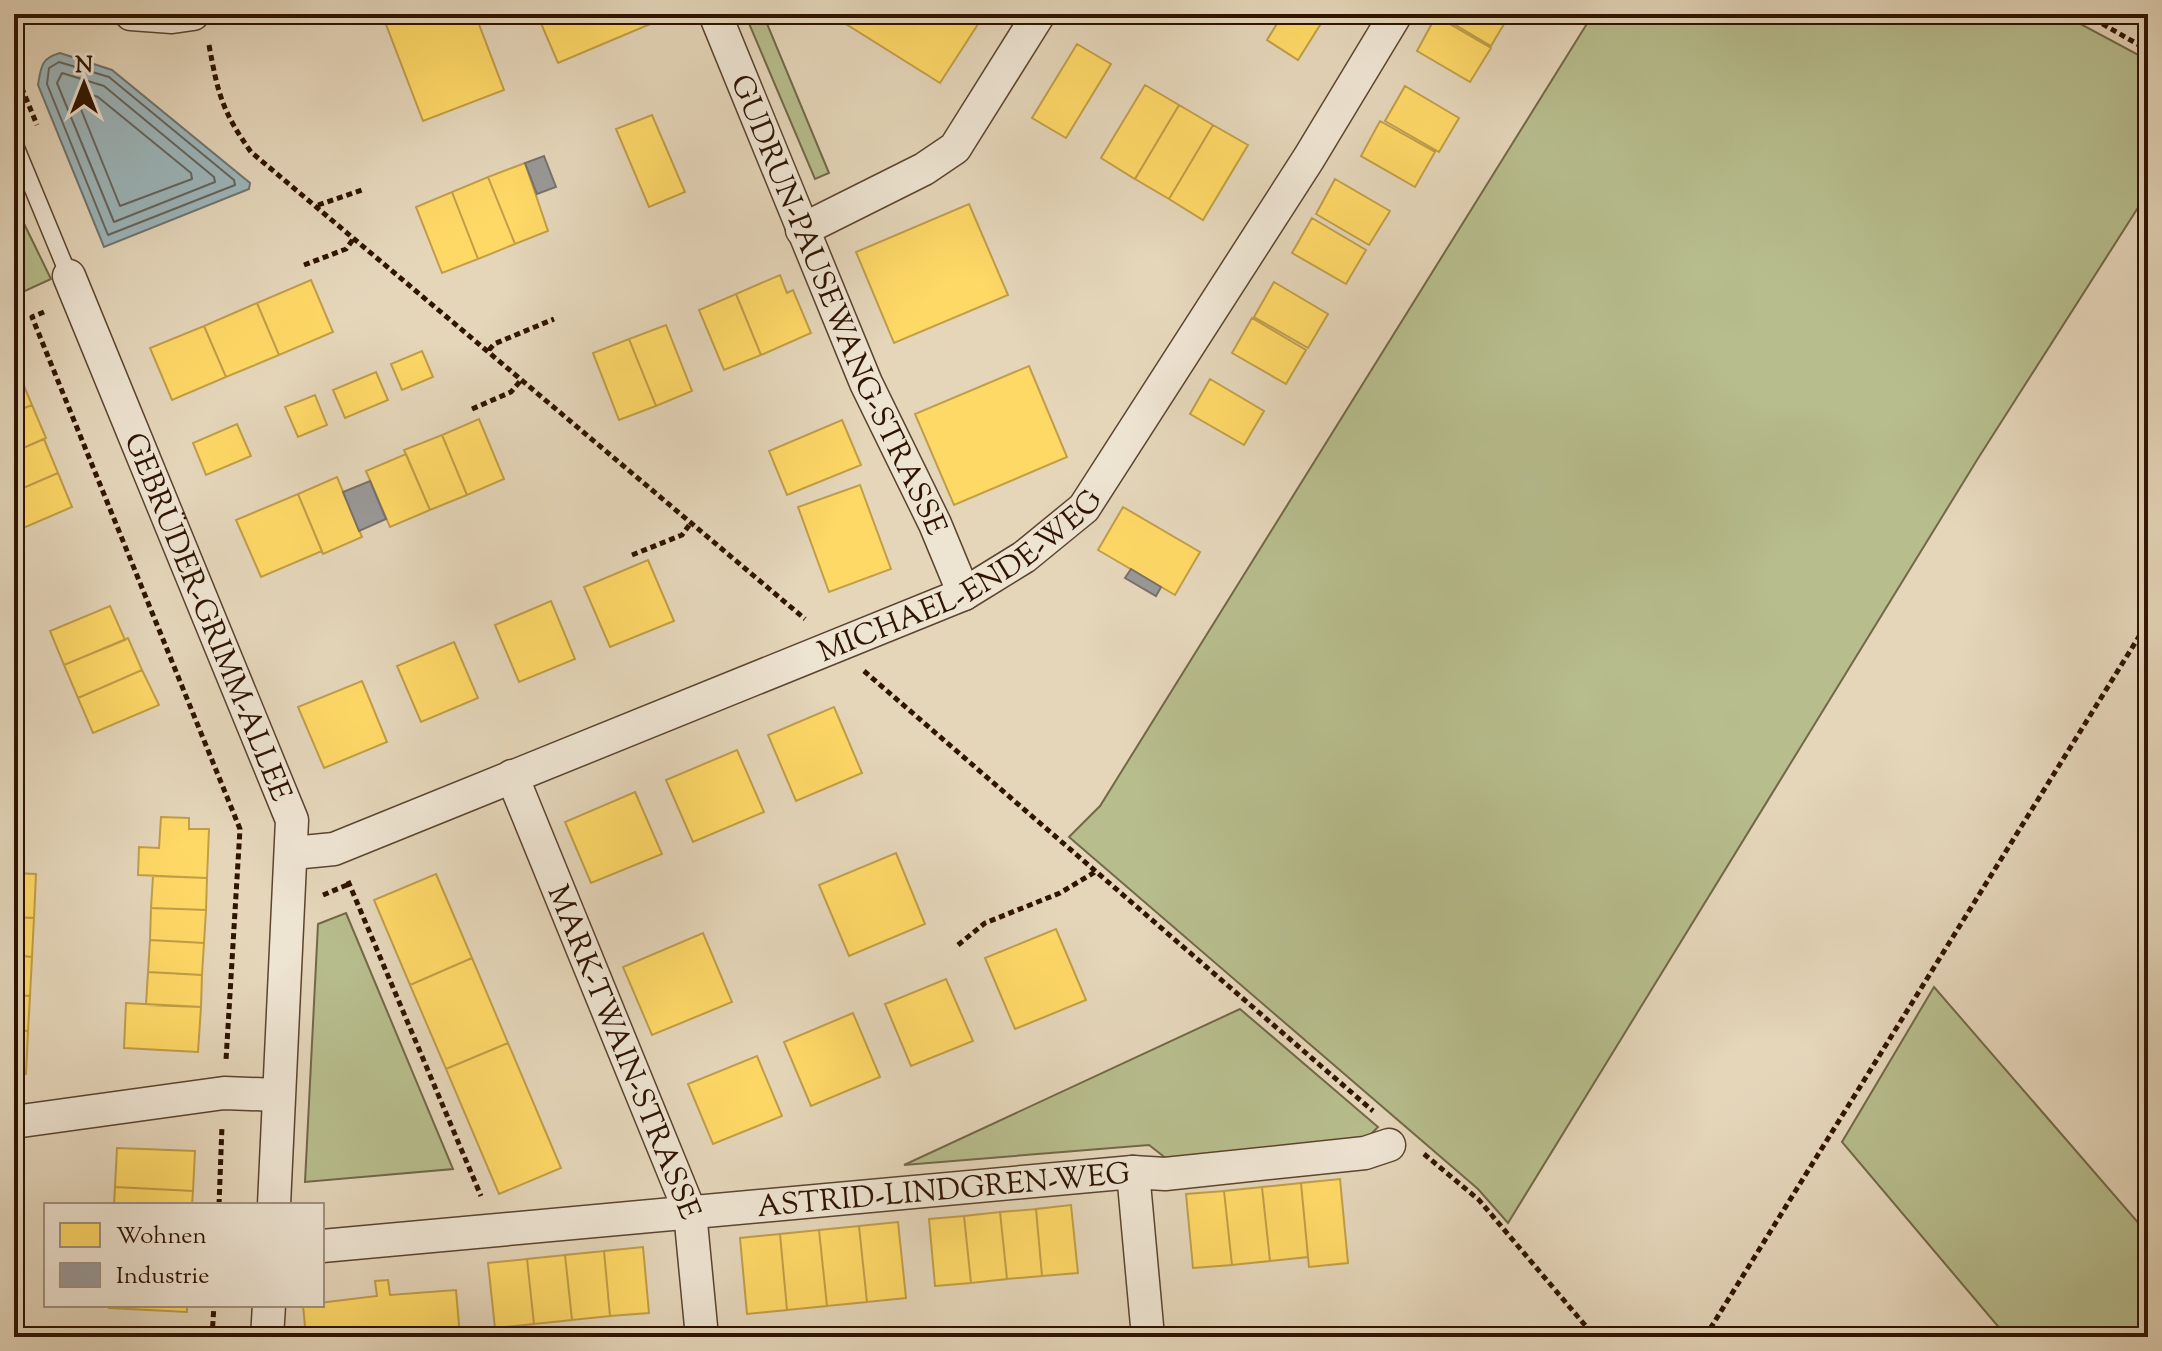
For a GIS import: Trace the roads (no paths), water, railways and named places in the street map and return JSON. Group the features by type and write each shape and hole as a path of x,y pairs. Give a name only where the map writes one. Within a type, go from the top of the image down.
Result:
{"street":[{"path":"131,14 172,17 200,25"},
{"name":"GUDRUN-PAUSEWANG-STRASSE","path":"715,14 866,383 935,524 964,594"},
{"path":"802,230 924,169 955,148 1039,14"},
{"name":"MICHAEL-ENDE-WEG","path":"293,853 334,849 964,594 1024,557 1084,508 1309,158 1396,14"},
{"name":"GEBRÜDER-GRIMM-ALLEE","path":"74,287 283,791 292,820 293,853 274,1203"},
{"name":"MARK-TWAIN-STRASSE","path":"512,776 690,1212 702,1337"},
{"path":"14,1122 224,1093 278,1095"},
{"name":"ASTRID-LINDGREN-WEG","path":"324,1246 1133,1172 1165,1174 1365,1153 1389,1145"},
{"path":"1133,1172 1148,1337"},
{"path":"267,1337 269,1307"}],"lane":[{"path":"14,143 74,287"}],"water":[{"path":"60,53 112,70 250,183 249,189 104,247 38,85 43,64"}]}
